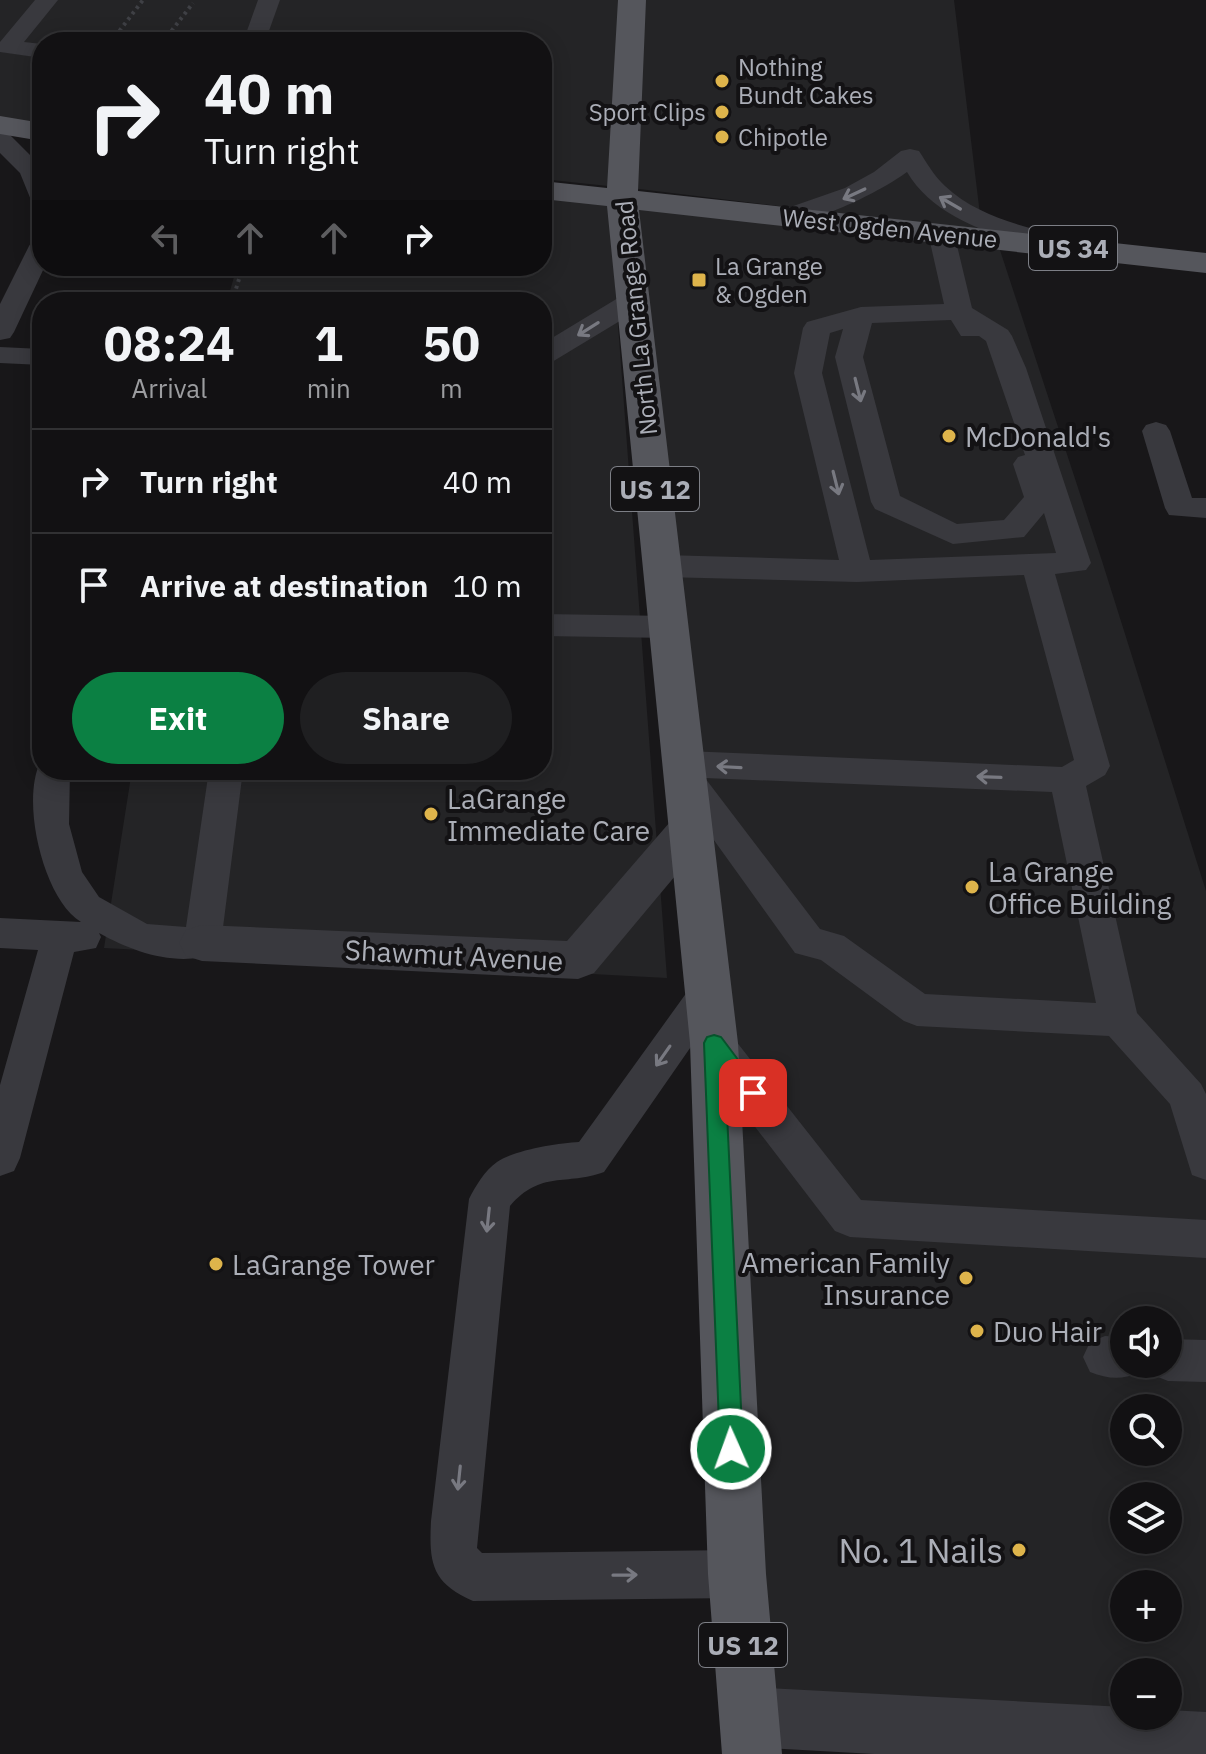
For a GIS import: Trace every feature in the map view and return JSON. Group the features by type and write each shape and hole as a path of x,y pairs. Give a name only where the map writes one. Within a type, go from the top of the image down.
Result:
{"main road":[{"name":"North La Grange Road","path":"632,0 622,199 686,772"},
{"path":"0,125 32,130"},
{"name":"US 34","path":"552,191 622,199"},
{"name":"West Ogden Avenue","path":"622,199 1206,263"},
{"name":"US 12","path":"686,772 714,1043 737,1574 751,1736"}],"street":[{"name":"Shawmut Avenue","path":"202,943 578,960 691,827"},
{"path":"751,1736 1206,1742"}],"lane":[{"path":"32,50 8,47 47,0"},
{"path":"258,32 269,0"},
{"path":"0,139 32,171"},
{"path":"788,216 841,200 871,186 895,171 910,156 926,185 942,199 1000,226 1076,249"},
{"path":"861,315 849,357 886,502 953,534 1013,530 1039,498 999,371 959,312 941,233"},
{"path":"32,267 0,336 32,352"},
{"path":"552,350 633,301"},
{"path":"663,566 857,571 1075,563 1012,368 998,336 959,312 861,315 817,328 808,373 857,571"},
{"path":"1156,431 1180,508 1206,508"},
{"path":"686,772 1067,780 1093,766 1037,566"},
{"path":"552,625 670,627"},
{"path":"686,772 808,942 831,947 917,1010 1119,1020"},
{"path":"53,780 51,824 65,876 86,907 141,939"},
{"path":"0,933 202,943 225,780"},
{"path":"1067,780 1119,1020 1187,1096 1206,1162"},
{"path":"0,1158 60,936"},
{"path":"708,992 590,1159 556,1161 511,1175 490,1199 454,1521 453,1558 473,1577 737,1574"},
{"path":"714,1043 850,1218 1206,1239"},
{"path":"1182,1360 1206,1361"}],"path":[{"path":"119,32 143,0"},
{"path":"171,32 193,3"}],"shaded area":[{"path":"0,0 625,0 608,186 552,180 552,32 32,32 32,123 0,118"},
{"path":"644,0 954,0 982,231 631,188"},
{"path":"552,199 609,205 667,978 104,948 130,780 552,780 552,292 230,292 234,276 552,276"},
{"path":"636,205 998,244 1206,891 1206,1722 1182,1720 1182,1658 1110,1658 1110,1716 774,1694"}],"place":[{"name":"Nothing Bundt Cakes","path":"722,81"},
{"name":"Sport Clips","path":"722,112"},
{"name":"Chipotle","path":"722,137"},
{"name":"La Grange & Ogden","path":"699,280"},
{"name":"McDonald's","path":"949,436"},
{"name":"LaGrange Immediate Care","path":"431,814"},
{"name":"La Grange Office Building","path":"972,887"},
{"name":"LaGrange Tower","path":"216,1264"},
{"name":"American Family Insurance","path":"966,1278"},
{"name":"Duo Hair","path":"977,1331"},
{"name":"No. 1 Nails","path":"1019,1550"}],"route":[{"path":"731,1449 714,1043 753,1093"}]}
